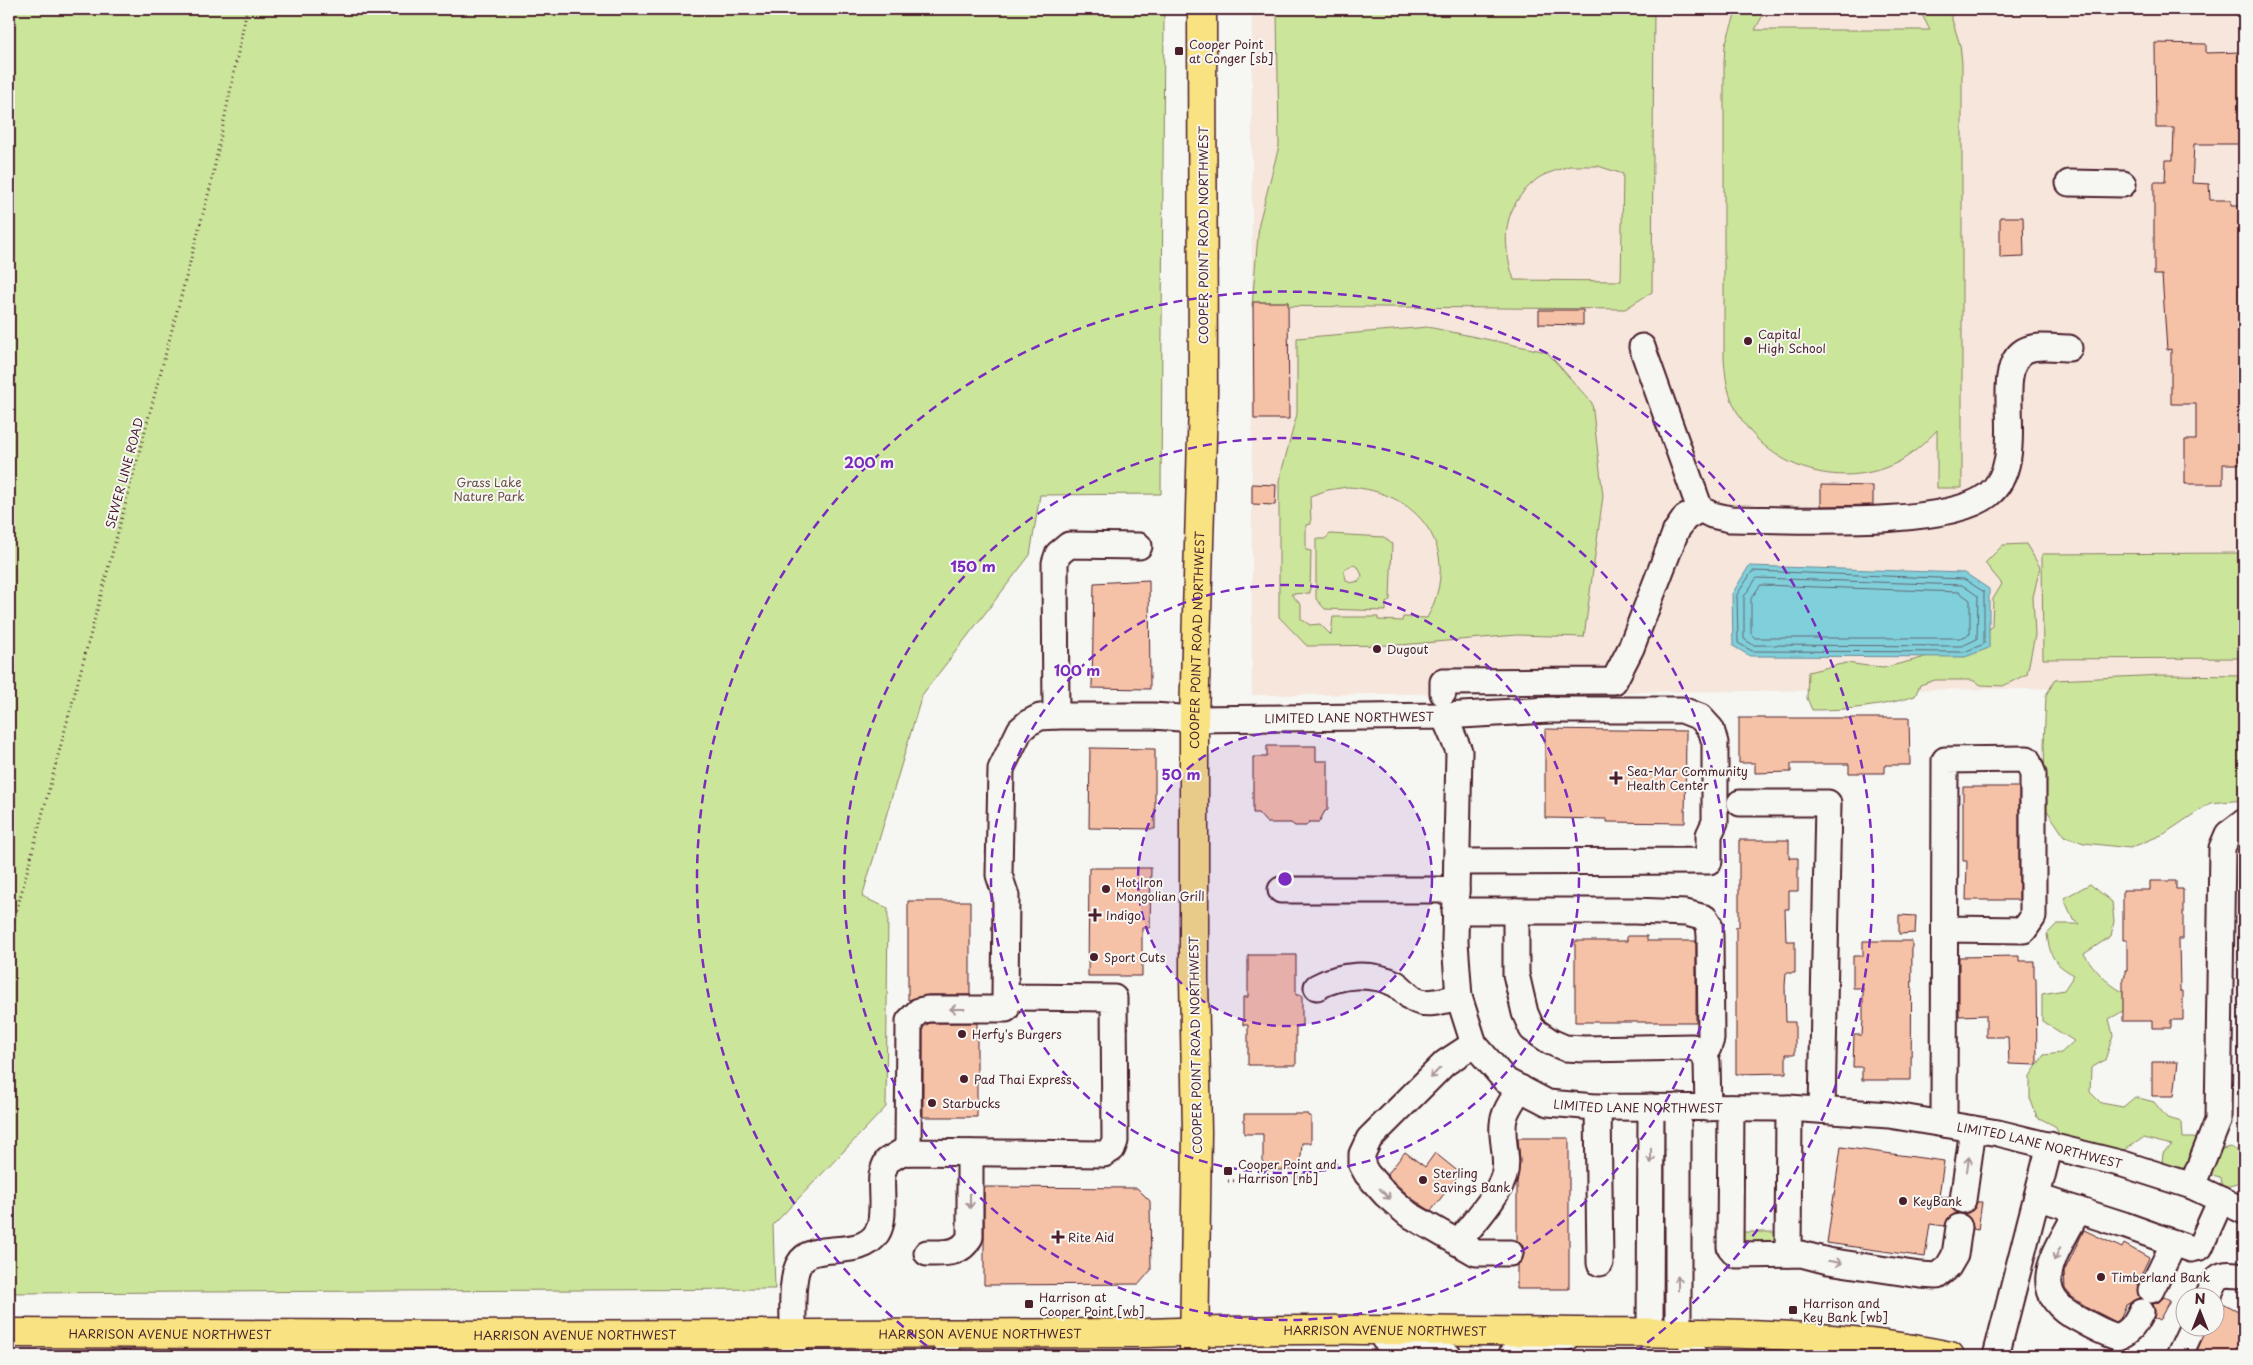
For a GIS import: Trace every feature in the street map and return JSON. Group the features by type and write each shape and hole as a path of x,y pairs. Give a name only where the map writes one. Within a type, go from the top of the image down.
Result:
{"main road":[{"name":"COOPER POINT ROAD NORTHWEST","path":"1194,1344 1197,1132 1194,978 1194,719 1203,402 1202,9"},
{"name":"HARRISON AVENUE NORTHWEST","path":"9,1333 456,1335 794,1345 946,1345 1194,1344 1350,1330 1650,1332 1687,1340 1802,1335 1850,1340 1950,1356"}],"street":[{"path":"2069,183 2123,184"},
{"path":"1642,347 1700,509 1712,515 1730,518 1897,518 1969,506 1987,495 1998,484 2007,467 2010,373 2017,359 2023,352 2032,348 2069,348"},
{"path":"1456,862 1709,861 1709,835 1716,822 1715,743 1711,729 1700,717 1682,710 1549,710 1444,704 1443,682 1614,681 1632,648 1676,531 1685,518 1700,509"},
{"path":"1056,716 1055,563 1058,554 1068,545 1139,546"},
{"name":"LIMITED LANE NORTHWEST","path":"970,1153 1104,1154 1112,1149 1115,1140 1114,998 1005,997 1006,896 999,875 1001,769 1024,726 1040,717 1056,716 1153,716 1194,719 1444,704 1459,751 1455,942 1459,997 1474,1044 1506,1081 1548,1103 1598,1107 1789,1108 1822,1110 1889,1115 1973,1129 2050,1145 2123,1164 2192,1186 2244,1211"},
{"path":"1944,1124 1945,760 2027,759 2033,774 2033,917 2024,930 1945,929"},
{"path":"1740,803 1828,803 1822,1110"},
{"path":"2192,1186 2218,1121 2222,848 2228,834 2244,822"},
{"path":"1281,890 1456,901 1516,911 1686,913 1704,918 1708,924 1710,936 1710,1039 1708,1048 1703,1052"},
{"path":"1516,911 1516,974 1525,1013 1532,1029 1551,1042 1565,1048 1692,1047 1703,1052 1720,1108 1730,1247 1737,1255 1801,1254 1828,1262 1937,1276 1948,1267 1955,1255 1959,1228"},
{"path":"1317,987 1327,981 1341,978 1366,977 1395,984 1412,999 1423,1003 1459,997"},
{"path":"908,1152 910,1021 920,1011 928,1009 1006,1010"},
{"path":"1474,1044 1445,1063 1369,1139 1362,1154 1362,1165 1367,1174 1385,1194 1408,1214 1476,1253 1510,1253"},
{"path":"1458,1242 1497,1190 1504,1175 1506,1157 1503,1124 1505,1114 1520,1088"},
{"path":"1598,1107 1600,1263"},
{"path":"1650,1332 1651,1107"},
{"path":"1678,1107 1687,1340"},
{"path":"1788,1254 1789,1108"},
{"path":"1963,1200 1973,1129"},
{"path":"1996,1356 2050,1145"},
{"path":"794,1345 794,1284 798,1265 805,1257 815,1252 842,1250 862,1245 878,1233 882,1215 882,1174 887,1161 902,1152 970,1153 970,1237 967,1244 949,1253 927,1253"},
{"path":"2037,1197 2191,1249 2200,1247 2221,1200"},
{"path":"2078,1210 2050,1269 2047,1284 2051,1296 2058,1307 2108,1334 2117,1337 2125,1334 2133,1327 2174,1243"},
{"path":"2212,1288 2217,1278 2222,1274 2242,1271"},
{"path":"1350,1330 1374,1337 1436,1349 1449,1356"},
{"path":"1511,1356 1543,1342 1594,1332"},
{"path":"2180,1356 2187,1338"}],"path":[{"name":"SEWER LINE ROAD","path":"9,939 211,184 247,9"},
{"path":"1228,1181 1294,1178 1362,1154"}],"shaded area":[{"name":"Capital High School","path":"1252,9 2244,9 2244,687 1252,695"}],"green space":[{"name":"Grass Lake Nature Park","path":"9,9 1164,9 1161,494 1040,495 1030,555 922,695 862,897 888,908 886,1107 773,1225 775,1289 9,1293"},
{"path":"1277,9 1654,9 1652,292 1625,309 1252,306 1259,223 1279,146","holes":["1569,166 1598,166 1623,174 1621,281 1514,280 1506,238 1511,213 1525,190 1544,175"]},
{"path":"1737,9 1766,9 1755,30 1930,30 1919,9 1949,10 1960,45 1962,63 1962,488 1937,488 1937,430 1907,457 1878,470 1853,475 1827,474 1803,468 1780,457 1760,441 1743,422 1731,398 1725,373 1724,357 1724,63 1725,45"},
{"path":"1428,327 1547,352 1592,403 1603,496 1584,637 1517,635 1400,645 1307,646 1279,617 1279,481 1297,414 1297,338","holes":["1347,487 1373,491 1395,499 1414,512 1428,528 1437,547 1440,569 1437,593 1427,618 1403,617 1402,621 1378,620 1378,617 1333,617 1331,635 1320,624 1310,625 1301,619 1301,605 1291,594 1310,593 1311,551 1306,550 1306,525 1311,524 1310,496 1328,490"]},
{"path":"1330,534 1384,537 1392,544 1390,600 1386,603 1386,611 1325,609 1316,599 1316,539 1325,539","holes":["1354,565 1359,568 1362,576 1359,581 1350,583 1346,580 1344,571 1348,567"]},
{"path":"2026,544 2040,567 2033,597 2035,635 2027,674 2003,686 1981,685 1972,680 1935,680 1920,685 1915,696 1890,703 1864,707 1812,710 1807,698 1808,672 1846,663 1883,668 1922,658 1951,641 1975,645 1992,626 1993,599 2002,584 1985,563 2003,545"},
{"path":"2244,553 2244,658 2043,659 2042,554"},
{"path":"2162,675 2244,676 2244,800 2210,803 2164,834 2130,848 2084,843 2064,836 2046,809 2044,745 2046,695 2055,680"},
{"path":"2090,884 2112,902 2114,921 2111,936 2084,954 2101,976 2123,992 2125,1010 2109,1019 2113,1035 2105,1060 2091,1068 2090,1092 2101,1103 2123,1107 2135,1097 2154,1102 2167,1118 2182,1122 2183,1138 2194,1138 2204,1144 2196,1153 2189,1155 2190,1165 2173,1172 2162,1164 2163,1153 2172,1145 2143,1138 2125,1150 2090,1151 2064,1144 2055,1126 2037,1117 2030,1098 2030,1076 2044,1055 2061,1053 2074,1041 2042,1021 2042,994 2064,990 2074,975 2054,959 2047,934 2057,924 2080,924 2073,920 2064,898"},
{"path":"2230,1147 2244,1154 2244,1183 2222,1188 2220,1177 2208,1174 2215,1151"},
{"path":"1742,1232 1777,1232 1777,1245 1742,1245"}],"water":[{"path":"1749,566 1965,573 1989,589 1989,648 1965,657 1750,656 1733,646 1732,594"}],"building":[{"path":"2155,43 2206,44 2206,53 2244,52 2244,144 2194,144 2192,183 2209,184 2210,200 2231,200 2231,205 2244,205 2244,464 2223,464 2223,484 2185,484 2185,440 2196,440 2196,404 2171,404 2171,349 2167,350 2162,275 2154,275 2154,182 2165,182 2166,160 2173,160 2174,128 2156,128"},
{"path":"2000,217 2023,217 2024,257 2000,258"},
{"path":"1253,302 1288,302 1289,419 1254,419"},
{"path":"1539,310 1583,310 1583,325 1539,324"},
{"path":"1252,484 1276,485 1275,505 1252,504"},
{"path":"1821,485 1873,486 1873,505 1821,506"},
{"path":"1149,580 1150,689 1092,688 1094,583"},
{"path":"1739,718 1909,718 1910,765 1885,765 1885,773 1849,773 1849,764 1791,764 1791,772 1755,773 1755,763 1739,763"},
{"path":"1545,729 1686,731 1685,823 1607,822 1607,819 1545,818"},
{"path":"1267,746 1316,746 1316,761 1328,761 1328,810 1325,811 1319,822 1309,822 1306,826 1295,826 1291,823 1267,823 1258,813 1253,813 1253,757 1267,757"},
{"path":"1090,748 1155,749 1155,829 1089,828"},
{"path":"1963,787 2019,787 2019,900 1966,900 1967,861 1963,861"},
{"path":"1739,840 1789,840 1789,858 1798,858 1798,891 1789,891 1789,909 1785,909 1786,941 1795,941 1795,973 1786,973 1785,986 1786,1022 1795,1022 1795,1054 1786,1054 1786,1073 1736,1074 1736,927 1739,927"},
{"path":"1089,868 1151,868 1150,928 1142,928 1142,976 1088,976"},
{"path":"2150,881 2176,881 2176,889 2183,889 2183,939 2179,939 2180,991 2183,991 2183,1020 2171,1020 2171,1028 2152,1028 2152,1021 2123,1021 2123,977 2125,977 2125,970 2127,970 2127,940 2123,940 2123,890 2150,890"},
{"path":"908,901 970,901 970,995 928,995 908,1000"},
{"path":"1899,915 1916,916 1915,933 1899,934"},
{"path":"1627,936 1647,936 1647,941 1696,941 1696,1022 1575,1022 1575,941 1627,941"},
{"path":"1863,941 1912,941 1911,1080 1862,1080 1862,1067 1853,1067 1854,1035 1862,1035 1863,988 1853,988 1853,956 1863,956"},
{"path":"1248,955 1296,955 1296,995 1302,995 1302,1026 1296,1026 1296,1065 1248,1065 1248,1025 1243,1025 1243,997 1248,997"},
{"path":"2019,956 2019,961 2034,961 2034,978 2036,978 2037,1065 2009,1064 2008,1037 1986,1037 1986,1015 1959,1016 1959,957"},
{"path":"930,1023 977,1023 977,1117 923,1117 923,1027"},
{"path":"2152,1062 2178,1062 2174,1096 2152,1096"},
{"path":"1244,1114 1308,1114 1308,1116 1311,1116 1311,1143 1302,1143 1300,1170 1263,1170 1263,1134 1244,1134"},
{"path":"1518,1138 1569,1138 1569,1289 1517,1289 1517,1265 1522,1261 1524,1253 1523,1246 1517,1241 1517,1181 1520,1161"},
{"name":"KeyBank","path":"1841,1147 1944,1161 1939,1196 1949,1198 1950,1206 1958,1213 1948,1218 1945,1226 1930,1224 1925,1257 1827,1243"},
{"path":"1405,1152 1425,1167 1435,1153 1460,1173 1431,1211 1411,1198 1387,1175"},
{"path":"984,1187 1137,1188 1150,1201 1151,1270 1139,1284 984,1285"},
{"path":"1977,1202 1982,1202 1978,1230 1973,1229 1972,1221 1964,1214 1974,1209"},
{"name":"Timberland Bank","path":"2084,1230 2122,1248 2124,1244 2149,1258 2137,1283 2139,1298 2126,1305 2120,1319 2116,1322 2087,1307 2072,1297 2065,1289 2064,1272"},
{"path":"2164,1297 2170,1300 2159,1321 2154,1318 2153,1304 2159,1302"},
{"path":"2226,1305 2244,1314 2244,1356 2195,1356 2202,1338 2226,1338"}],"place":[{"name":"Cooper Point at Conger [sb]","path":"1179,51"},
{"name":"Capital High School","path":"1748,341"},
{"name":"Dugout","path":"1377,649"},
{"name":"Sea-Mar Community Health Center","path":"1616,778"},
{"name":"Hot Iron Mongolian Grill","path":"1106,889"},
{"name":"Indigo","path":"1095,915"},
{"name":"Sport Cuts","path":"1094,957"},
{"name":"Herfy's Burgers","path":"962,1034"},
{"name":"Pad Thai Express","path":"964,1079"},
{"name":"Starbucks","path":"932,1103"},
{"name":"Cooper Point and Harrison [nb]","path":"1228,1171"},
{"name":"Sterling Savings Bank","path":"1423,1180"},
{"name":"KeyBank","path":"1903,1201"},
{"name":"Rite Aid","path":"1058,1237"},
{"name":"Timberland Bank","path":"2101,1277"},
{"name":"Harrison at Cooper Point [wb]","path":"1029,1304"},
{"name":"Harrison and Key Bank [wb]","path":"1793,1310"}]}
